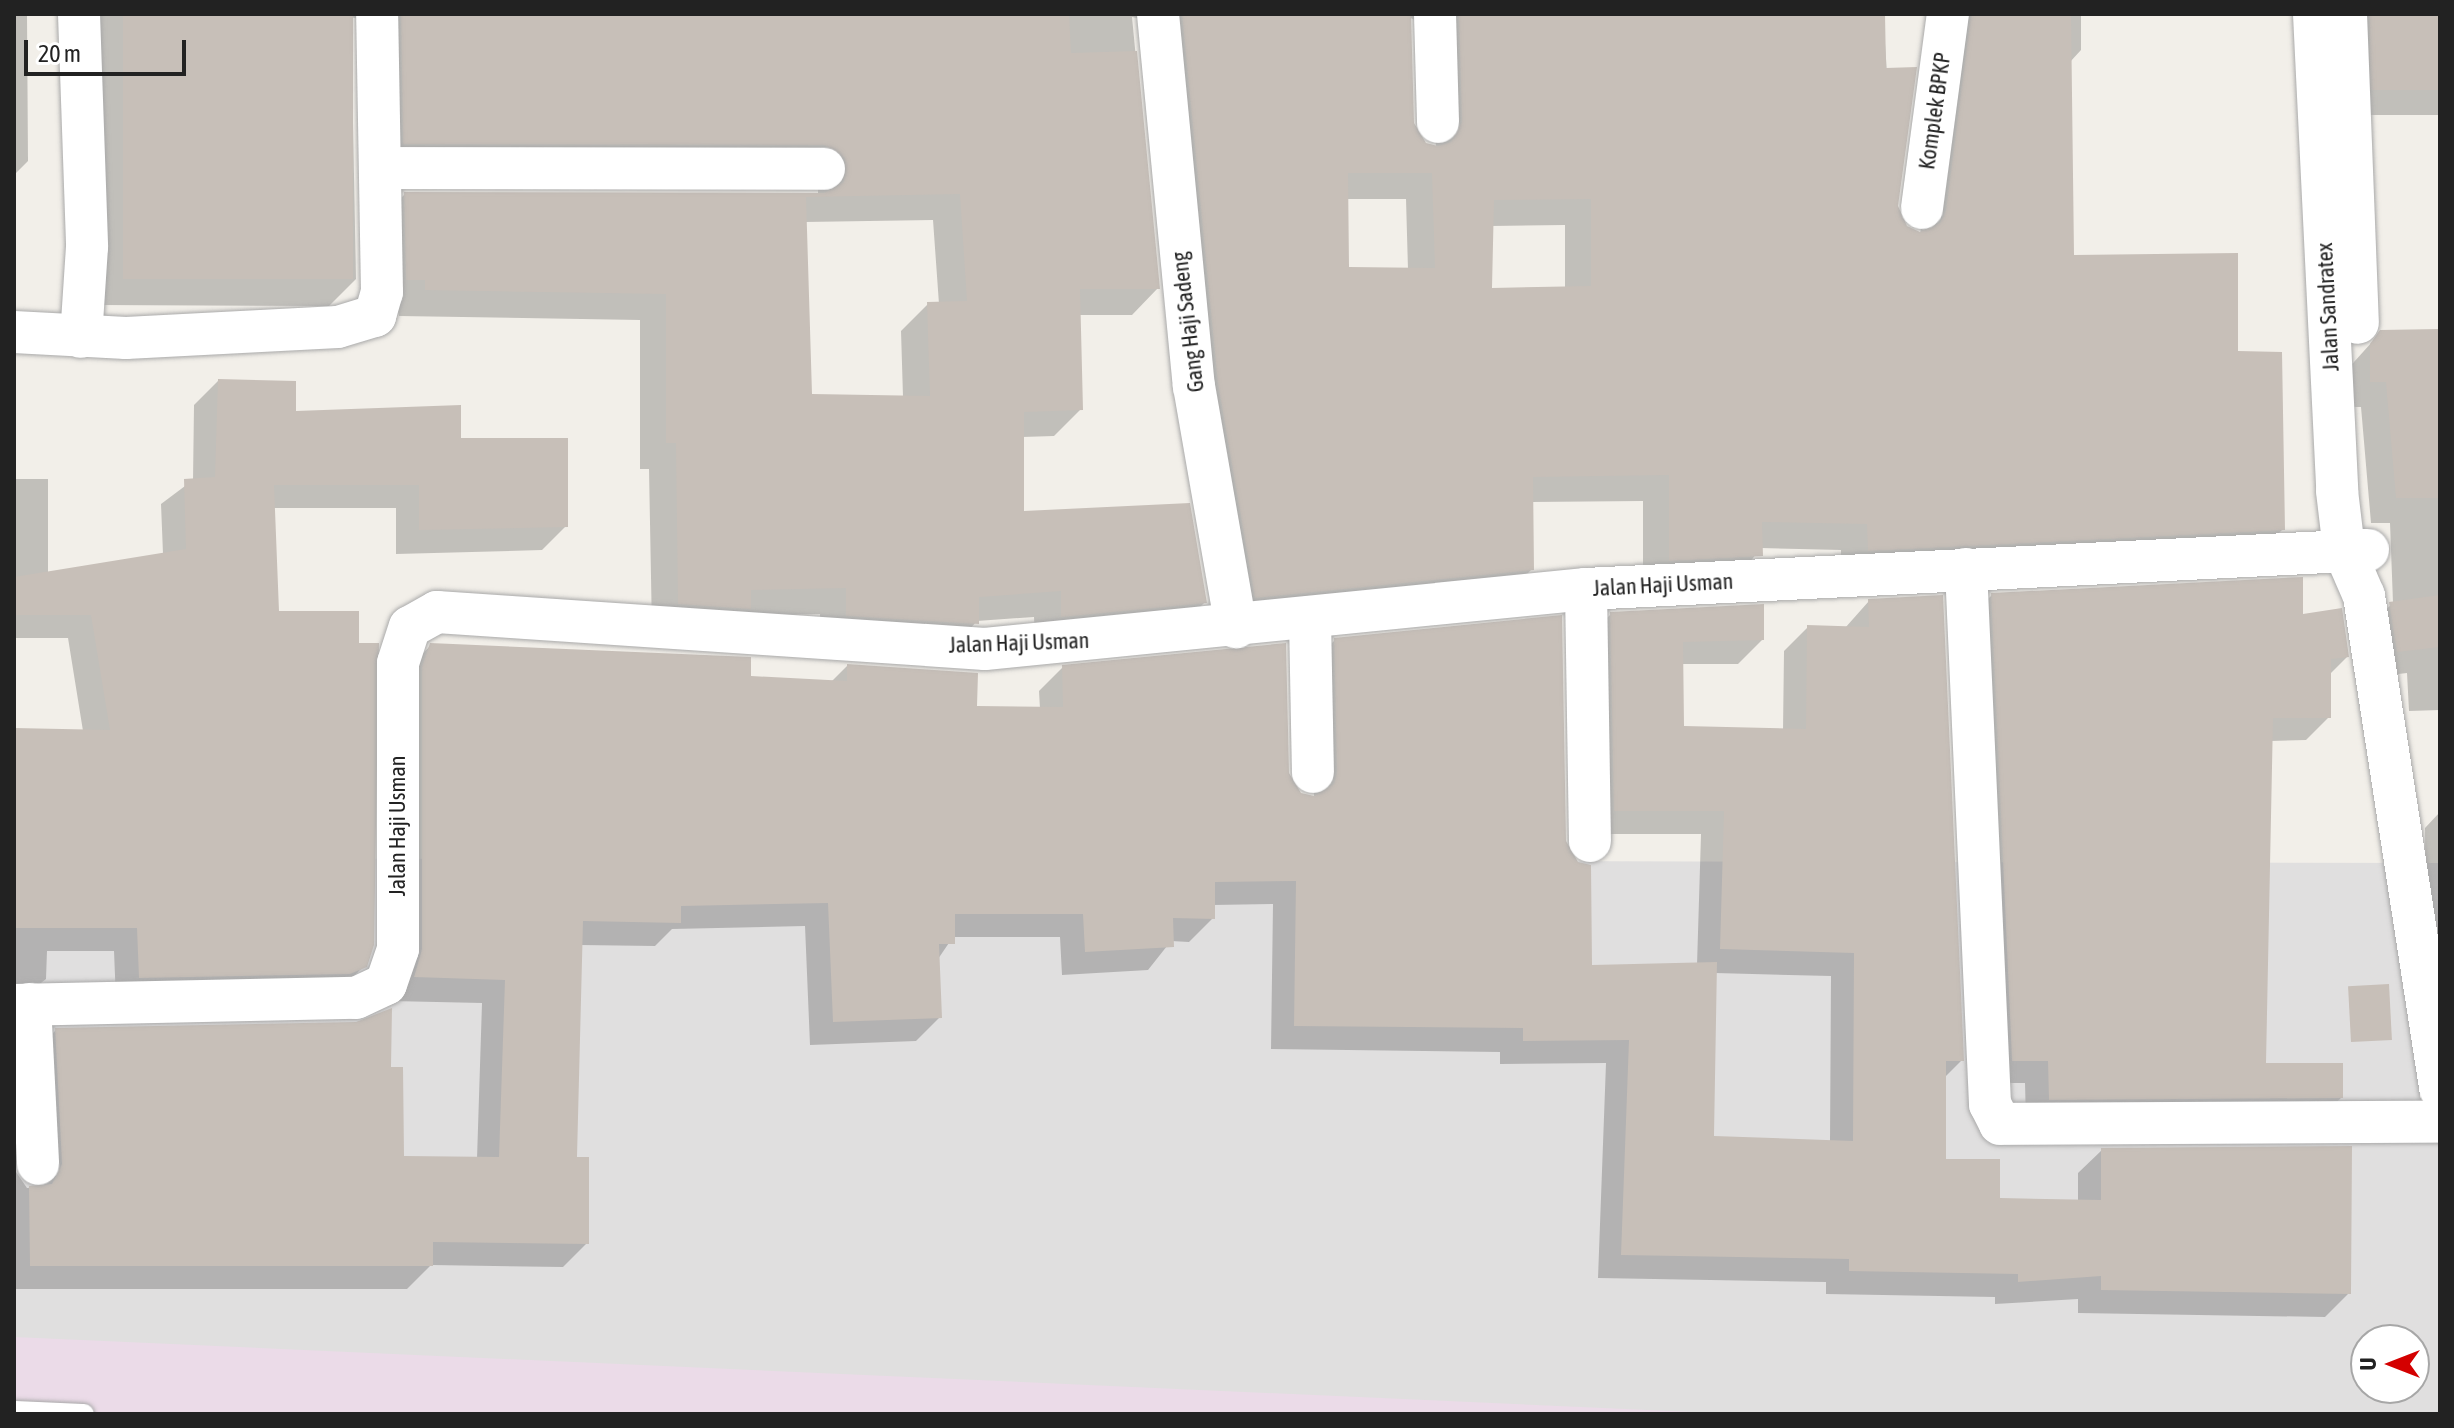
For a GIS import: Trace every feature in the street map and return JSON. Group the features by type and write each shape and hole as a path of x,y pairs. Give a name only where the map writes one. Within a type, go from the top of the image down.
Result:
{"street":[{"path":"79,14 87,247 81,337"},
{"path":"14,332 81,337 369,320 382,292 377,14"},
{"name":"Gang Haji Sadeng","path":"1158,14 1194,386 1236,627"},
{"path":"1435,14 1438,122"},
{"name":"Komplek BPKP","path":"1922,208 1948,14"},
{"name":"Jalan Sandratex","path":"2314,14 2356,550 2428,911 2440,1089"},
{"name":"Jalan Sandratex","path":"2346,14 2356,550"},
{"path":"380,168 824,169"},
{"name":"Jalan Haji Usman","path":"22,1004 356,998 386,984 398,949 398,663 410,627 426,615 985,649 1236,627 1586,589 2356,550"},
{"path":"1966,569 1990,1104 2000,1124 2440,1122"},
{"path":"1586,589 1590,841"},
{"path":"1310,619 1313,772"},
{"path":"22,1004 38,1164"}],"lane":[{"path":"14,1411 84,1414"}],"shaded area":[{"path":"14,858 2440,863 2440,1414 14,1414"},
{"path":"14,1337 1738,1414 14,1414"}],"building":[{"path":"123,14 353,14 353,279 123,279"},
{"path":"401,14 1069,14 1071,53 1137,51 1160,289 1080,289 1083,410 1024,412 1024,511 1190,503 1207,603 1061,617 1061,591 979,597 979,624 846,616 846,588 751,590 751,609 678,604 676,443 666,443 666,294 425,290 425,280 406,280 404,192 824,193 844,182 845,158 824,145 403,144","holes":["960,194 967,301 927,302 930,396 812,394 806,197"]},
{"path":"1182,14 1411,14 1414,123 1426,143 1438,146 1451,142 1462,122 1459,14 1885,14 1886,68 1917,67 1898,206 1907,226 1920,232 1940,223 1946,211 1971,14 2071,14 2074,255 2238,253 2238,351 2282,352 2285,530 1868,551 1867,524 1762,522 1763,556 1669,561 1669,475 1533,477 1534,570 1255,598 1218,383","holes":["1348,173 1432,173 1435,268 1349,267","1591,199 1591,286 1492,288 1494,200"]},
{"path":"2370,14 2440,14 2440,90 2370,90"},
{"path":"2440,329 2440,498 2396,498 2386,382 2370,382 2370,344 2380,330"},
{"path":"218,379 296,381 296,411 461,405 461,438 568,438 568,527 419,530 419,485 274,485 279,611 359,611 359,643 379,643 374,945 367,967 350,974 139,978 137,928 14,928 14,728 110,730 91,615 14,615 14,577 186,549 184,479 215,477"},
{"path":"2303,577 2303,614 2342,608 2349,657 2331,659 2331,718 2273,718 2266,1063 2343,1063 2343,1098 2049,1100 2048,1061 2012,1061 1991,593"},
{"path":"1943,595 1964,1061 1946,1061 1946,1159 2000,1159 2000,1198 2101,1200 2101,1148 2352,1146 2351,1294 2101,1290 2101,1276 2018,1282 2018,1274 1849,1271 1849,1259 1621,1255 1629,1040 1523,1041 1523,1028 1294,1026 1296,881 1215,882 1215,919 1173,918 1174,947 1085,952 1083,914 955,914 955,944 939,944 942,1018 833,1022 828,903 681,906 681,923 583,921 577,1157 589,1157 589,1244 433,1242 433,1266 30,1266 29,1186 52,1184 62,1164 55,1028 356,1022 392,1008 391,1067 403,1067 404,1156 499,1157 505,980 414,977 422,949 422,667 430,643 751,657 751,676 847,681 847,664 978,673 977,706 1063,707 1062,665 1286,643 1289,773 1301,793 1314,796 1334,784 1337,772 1334,638 1562,615 1566,841 1578,862 1591,865 1592,965 1717,962 1714,1136 1853,1141 1854,953 1720,949 1724,811 1614,811 1610,612 1764,604 1764,640 1683,642 1684,726 1806,729 1807,625 1869,627 1868,599"},
{"path":"2440,595 2440,647 2397,652 2389,602"},
{"path":"2389,984 2392,1040 2351,1042 2348,986"}]}
